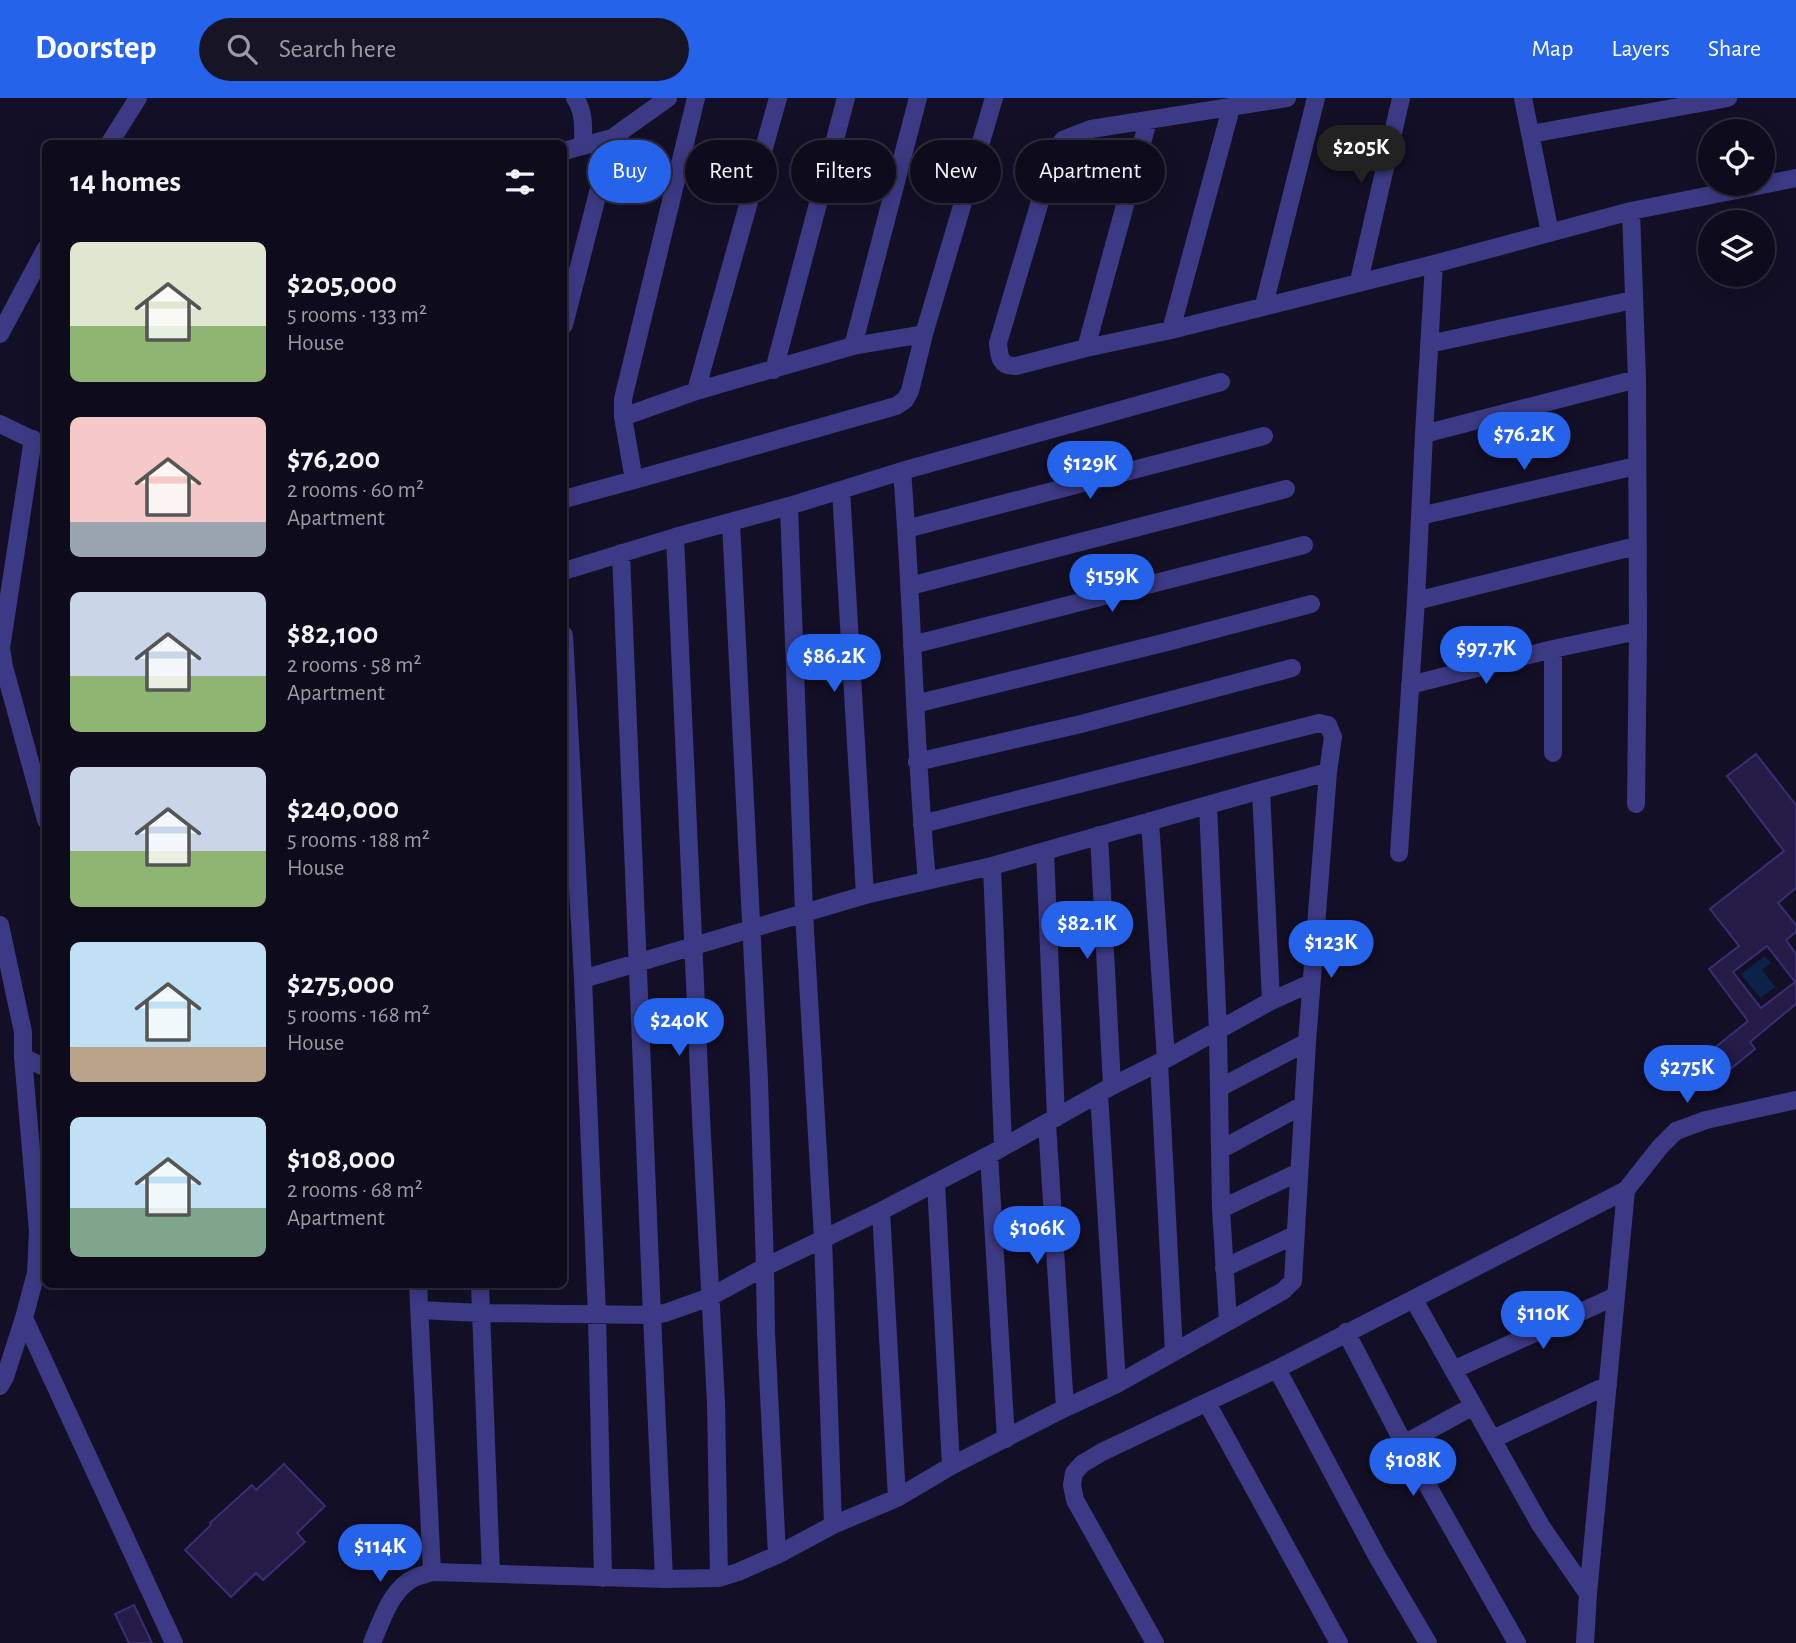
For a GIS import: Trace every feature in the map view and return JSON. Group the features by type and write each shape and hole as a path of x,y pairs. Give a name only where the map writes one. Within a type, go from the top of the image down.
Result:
{"street":[{"path":"112,140 138,98"},
{"path":"575,98 581,107 583,146"},
{"path":"567,150 612,138 668,98"},
{"path":"634,480 622,417 626,384 696,98"},
{"path":"696,391 778,98"},
{"path":"774,370 846,98"},
{"path":"853,346 918,98"},
{"path":"567,498 896,406 905,400 994,98"},
{"path":"1287,98 1091,129 1063,140 1055,151 998,343 999,357 1004,364 1009,367 1171,330 1631,211 1796,178"},
{"path":"1264,305 1316,98"},
{"path":"1359,281 1401,98"},
{"path":"1523,98 1549,233"},
{"path":"1531,134 1728,98"},
{"path":"1171,330 1231,108"},
{"path":"1086,348 1148,121"},
{"path":"567,313 612,138"},
{"path":"1631,211 1637,379 1636,804"},
{"path":"0,334 42,255"},
{"path":"1399,853 1434,264"},
{"path":"1429,344 1633,300"},
{"path":"622,417 696,391 853,346 924,334"},
{"path":"1424,434 1637,379"},
{"path":"567,570 902,471 1220,382"},
{"path":"0,424 39,443 1,648 42,805"},
{"path":"906,529 1264,436"},
{"path":"1420,516 1636,466"},
{"path":"902,471 917,762 927,880"},
{"path":"910,586 1286,489"},
{"path":"841,491 865,895"},
{"path":"789,506 804,913 823,1238 833,1525"},
{"path":"731,523 759,1081 766,1333 777,1555"},
{"path":"675,537 716,1402 719,1578"},
{"path":"912,645 1304,545"},
{"path":"1416,601 1636,546"},
{"path":"621,553 664,1579"},
{"path":"915,704 1311,604"},
{"path":"1410,685 1638,631"},
{"path":"1553,649 1553,753"},
{"path":"917,762 1081,724 1292,668"},
{"path":"567,689 583,979 597,1315 603,1578"},
{"path":"372,1643 390,1603 400,1589 413,1578 432,1572 664,1579 719,1578 738,1572 833,1525 897,1498 951,1465 1117,1384 1283,1291 1293,1281 1311,983 1328,772 1334,737 1328,725 1319,723 922,824"},
{"path":"583,979 865,895 992,866 1328,772"},
{"path":"1261,790 1271,1001"},
{"path":"1208,805 1218,1031 1221,1209 1228,1321"},
{"path":"1150,821 1174,1352"},
{"path":"1099,835 1117,1384"},
{"path":"1045,851 1051,1120 1065,1408"},
{"path":"992,866 996,1151 1006,1439"},
{"path":"0,925 23,1032 23,1057 42,1232 36,1273 24,1318 0,1386"},
{"path":"420,1310 652,1315 710,1297 765,1266 881,1211 996,1151 1271,1001 1311,983"},
{"path":"1219,1087 1307,1042"},
{"path":"23,1057 42,1066"},
{"path":"1155,1643 1075,1500 1072,1485 1074,1474 1083,1464 1102,1452 1414,1300 1626,1190 1676,1131 1706,1120 1796,1100"},
{"path":"1220,1150 1303,1105"},
{"path":"1221,1209 1299,1172"},
{"path":"936,1182 951,1465"},
{"path":"1585,1643 1626,1190"},
{"path":"881,1211 897,1498"},
{"path":"1224,1268 1295,1235"},
{"path":"418,1288 432,1572"},
{"path":"480,1288 491,1573"},
{"path":"1453,1370 1616,1296"},
{"path":"1414,1300 1541,1526 1588,1594"},
{"path":"24,1318 174,1643"},
{"path":"1346,1332 1404,1444 1517,1643"},
{"path":"1277,1369 1378,1558 1428,1643"},
{"path":"1493,1439 1608,1385"},
{"path":"1207,1403 1339,1643"},
{"path":"1404,1444 1474,1406"}],"water":[{"path":"1765,956 1771,963 1762,970 1775,987 1760,998 1741,974"}],"building":[{"path":"1756,754 1796,805 1796,888 1778,903 1796,925 1796,932 1786,940 1796,954 1796,1004 1750,1042 1755,1049 1723,1075 1707,1054 1748,1021 1709,969 1739,946 1710,909 1784,851 1727,776","holes":["1767,946 1795,982 1761,1008 1733,972"]},
{"path":"284,1464 325,1506 297,1533 305,1542 263,1580 256,1573 231,1597 185,1550 252,1485 256,1490"},
{"path":"134,1605 152,1643 129,1643 115,1614"}]}
